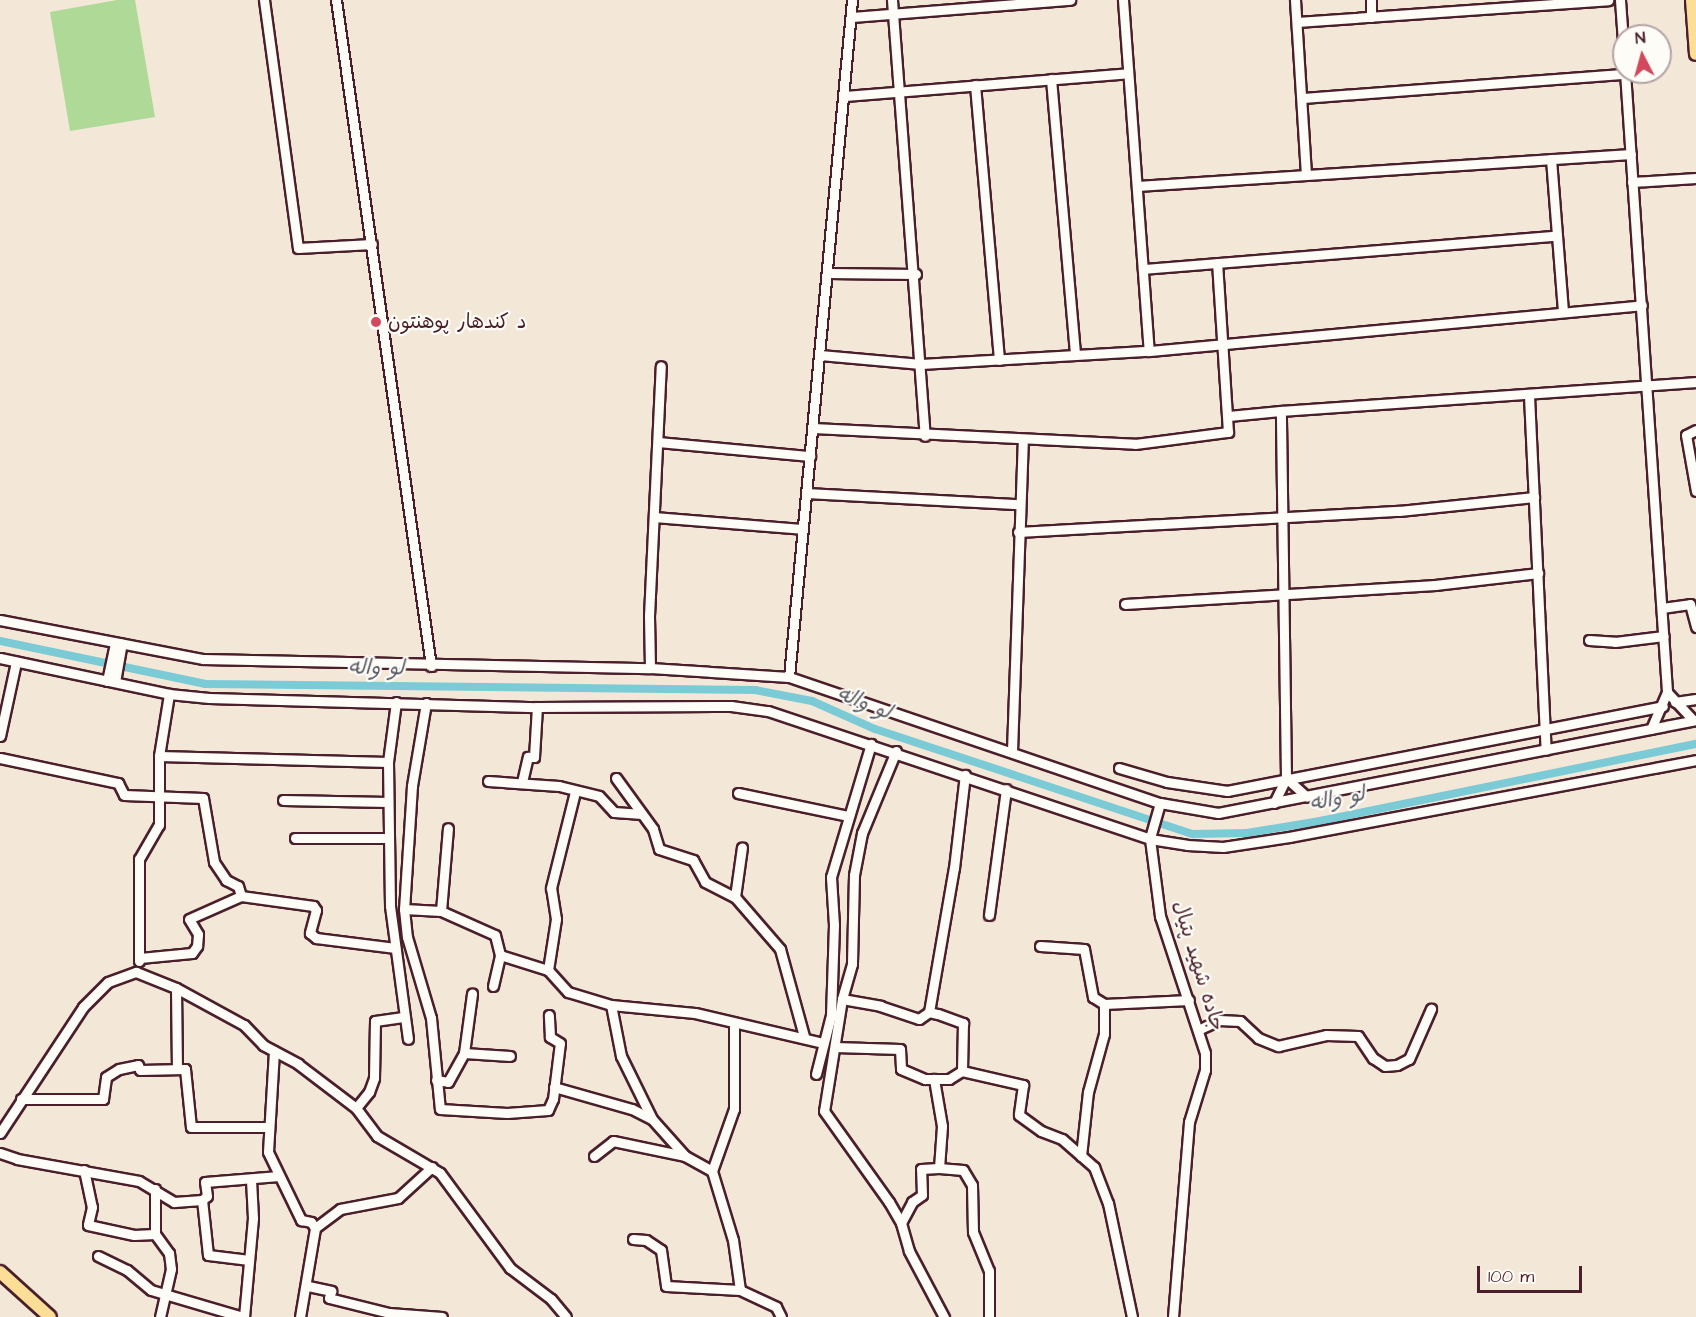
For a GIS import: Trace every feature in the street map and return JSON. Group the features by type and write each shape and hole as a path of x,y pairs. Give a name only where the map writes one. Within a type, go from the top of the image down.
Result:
{"main road":[{"path":"1692,0 1696,54"},
{"path":"1,1276 50,1317"}],"street":[{"path":"264,0 298,248 372,244"},
{"path":"336,0 431,666"},
{"path":"789,677 845,96 852,0"},
{"path":"892,0 916,274 926,436"},
{"path":"852,17 966,3 1070,0"},
{"path":"1123,0 1149,351"},
{"path":"1295,0 1303,98 1306,175"},
{"path":"1371,0 1371,17"},
{"path":"1443,0 1444,12"},
{"path":"1297,22 1537,3 1608,0"},
{"path":"1620,0 1622,24"},
{"path":"845,96 1128,73"},
{"path":"1303,98 1612,74"},
{"path":"1051,79 1075,355"},
{"path":"1626,84 1667,692 1663,706 1651,729"},
{"path":"975,85 999,360"},
{"path":"1137,186 1631,154"},
{"path":"1551,159 1563,311"},
{"path":"1632,182 1696,178"},
{"path":"1143,268 1557,236"},
{"path":"813,428 1023,441 1146,442 1226,433 1228,416 1217,263"},
{"path":"828,273 916,274"},
{"path":"820,355 921,364 1149,351 1642,305"},
{"path":"650,668 661,366"},
{"path":"1228,416 1529,396 1696,382"},
{"path":"1529,396 1546,750"},
{"path":"1274,803 1286,778 1281,411"},
{"path":"1696,430 1686,435 1696,491"},
{"path":"1012,752 1017,532 1023,441"},
{"path":"658,442 810,456"},
{"path":"806,493 1019,504"},
{"path":"1017,532 1399,511 1534,497"},
{"path":"654,517 802,529"},
{"path":"1125,604 1435,585 1538,573"},
{"path":"1662,608 1690,604 1696,627"},
{"path":"0,620 203,659 431,666 650,668 789,677 1012,752 1159,808 1218,813 1694,720"},
{"path":"1588,640 1615,642 1664,636"},
{"path":"111,682 118,644"},
{"path":"0,658 169,694 537,707 759,710 806,720 1006,789 1187,845 1245,844 1696,760"},
{"path":"0,736 16,662"},
{"path":"1667,692 1694,720"},
{"path":"136,972 140,958 139,859 159,825 159,756 169,694"},
{"path":"1675,702 1696,699"},
{"path":"396,702 388,762 389,838 395,948 408,1039"},
{"path":"426,703 412,786 404,909 407,937 431,1018 440,1109 486,1113 546,1111 554,1087 560,1043 550,1037 549,1015"},
{"path":"1119,768 1210,791 1663,706"},
{"path":"522,782 528,757 534,757 537,707"},
{"path":"816,1074 831,1015 834,925 831,877 871,744"},
{"path":"896,751 862,834 854,875 852,964 842,999 824,1111 866,1164 901,1223 909,1251 944,1317"},
{"path":"159,756 388,762"},
{"path":"0,758 118,783 124,795 203,798 214,862 226,880 238,886 241,896"},
{"path":"842,999 880,1006 920,1019 929,1012 944,933 965,775"},
{"path":"616,778 653,829 659,849 690,858 705,882 735,897 780,949 804,1036"},
{"path":"1286,778 1307,797"},
{"path":"488,781 559,786 575,792 599,796 614,812 642,814"},
{"path":"989,915 1006,789"},
{"path":"548,970 556,919 551,888 575,792"},
{"path":"738,793 848,816"},
{"path":"283,800 388,802"},
{"name":"جاده شهید پتیال","path":"1159,808 1151,834 1160,916 1200,1029 1204,1070 1189,1122 1173,1317"},
{"path":"441,911 447,828"},
{"path":"295,838 389,838"},
{"path":"735,897 742,847"},
{"path":"140,958 192,953 197,946 198,934 189,919 241,896 313,906 316,910 310,933 316,938 395,948"},
{"path":"404,909 441,911 495,935 500,955 493,986"},
{"path":"1040,946 1084,949 1093,997 1104,1004 1190,1000"},
{"path":"500,955 548,970 568,992 610,1005 695,1013 804,1036 823,1043"},
{"path":"0,1133 83,1007 108,982 136,972 176,988 244,1025 263,1046 298,1064 356,1108 377,1136 432,1167 510,1268 551,1299 566,1317"},
{"path":"176,988 177,1069"},
{"path":"436,1080 448,1082 464,1053 472,994"},
{"path":"1082,1155 1088,1092 1104,1034 1104,1004"},
{"path":"610,1005 621,1056 652,1119 685,1156 712,1172"},
{"path":"1200,1029 1219,1020 1240,1021 1258,1038 1278,1046 1326,1035 1358,1036 1373,1058 1385,1065 1397,1065 1409,1059 1431,1009"},
{"path":"929,1012 963,1023 962,1071"},
{"path":"356,1108 374,1078 375,1021 405,1017"},
{"path":"734,1023 734,1108 712,1172 733,1240 740,1290"},
{"path":"835,1047 897,1048 901,1069 934,1079 949,1079 962,1071 1023,1085 1020,1115 1041,1131 1062,1139 1094,1167 1108,1203 1132,1317"},
{"path":"274,1051 267,1127 268,1152 301,1220 313,1225"},
{"path":"464,1053 510,1056"},
{"path":"21,1099 103,1099 106,1077 119,1069 138,1065 140,1070 185,1069 191,1127 267,1127"},
{"path":"934,1079 942,1126 939,1168"},
{"path":"554,1087 632,1109 652,1119"},
{"path":"594,1156 613,1141 685,1156"},
{"path":"0,1153 17,1159 139,1181 174,1202 202,1200 207,1196 205,1182 279,1176"},
{"path":"313,1225 340,1209 398,1198 432,1167"},
{"path":"901,1223 912,1202 922,1195 921,1169 963,1170 972,1185 973,1232 989,1271 989,1317"},
{"path":"84,1170 92,1207 88,1225 134,1234 155,1234"},
{"path":"98,1256 127,1269 151,1290 244,1317 249,1260 251,1179"},
{"path":"155,1189 155,1234 169,1253 171,1269 160,1317"},
{"path":"202,1200 208,1255 249,1260"},
{"path":"300,1317 308,1286 313,1225"},
{"path":"633,1239 646,1240 661,1250 666,1286 740,1290 776,1307 781,1317"},
{"path":"308,1286 331,1290 329,1298 389,1313 442,1317"}],"green space":[{"path":"117,0 135,0 155,117 70,131 50,12"}],"waterway":[{"name":"لو واله","path":"0,641 205,684 755,690 812,701 875,729 1193,834 1247,833 1320,821 1696,744"}],"place":[{"name":"د کندهار پوهنتون","path":"376,322"}]}
